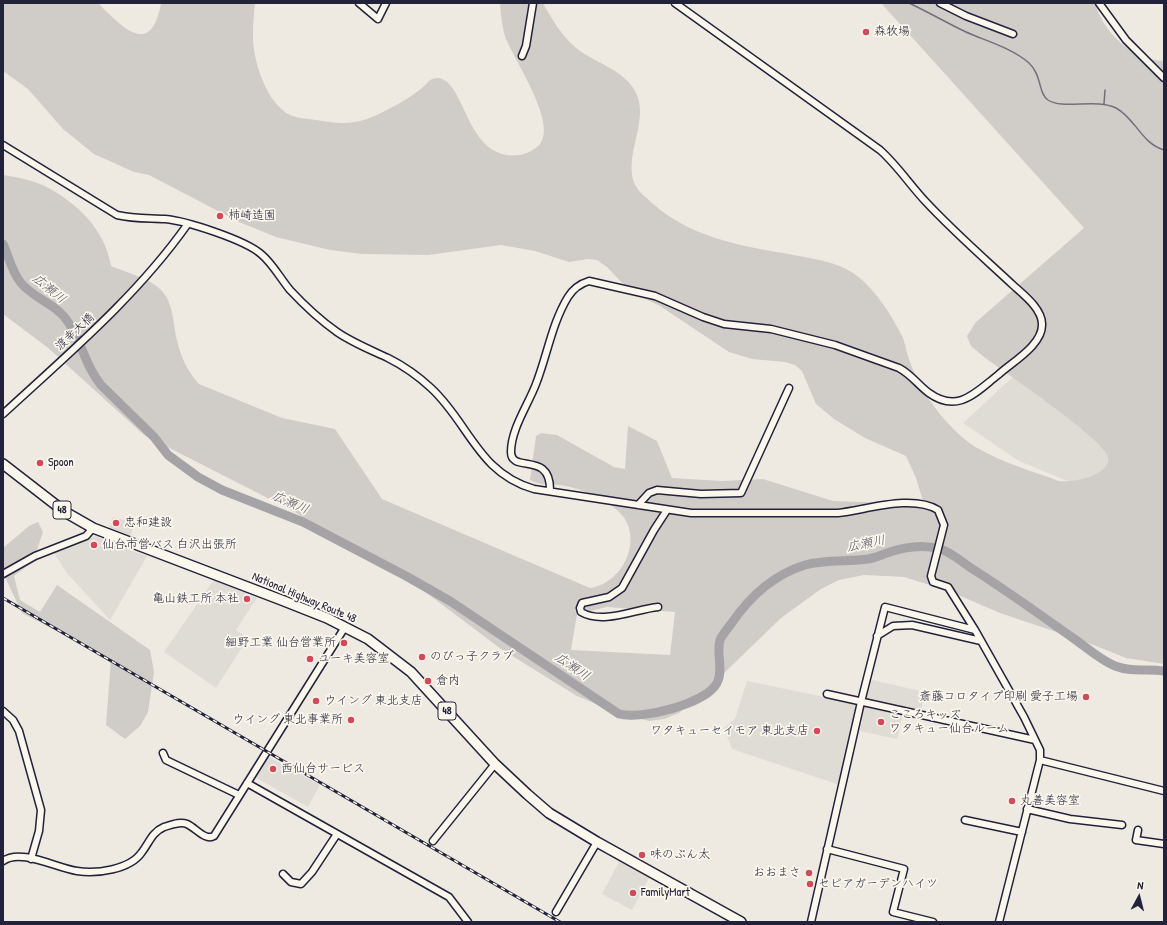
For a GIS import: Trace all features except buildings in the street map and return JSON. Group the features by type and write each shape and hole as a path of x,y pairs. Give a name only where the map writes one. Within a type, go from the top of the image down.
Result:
{"highway":[{"name":"National Highway Route 48","path":"3,464 65,512 93,528 284,601 345,627 373,643 411,672 495,764 549,813 597,842 741,922"}],"street":[{"path":"359,3 378,19 386,3"},
{"path":"522,56 526,46 533,3"},
{"path":"550,492 550,478 543,469 538,466 517,462 513,459 511,454 512,439 536,383 558,318 567,298 574,288 582,283 589,282 655,296 703,317 724,324 771,329 835,346 899,368 908,373 929,393 944,400 956,402 972,396 1027,350 1041,334 1042,323 1033,304 925,201 892,161 880,150 675,3"},
{"path":"940,3 966,16 1013,34"},
{"path":"1099,3 1126,40 1164,78"},
{"path":"3,146 117,215 134,219 167,219 231,238 255,250 268,261 290,290 325,323 338,333 403,367 432,389 486,458 506,478 519,485 550,492 667,510 720,514 780,512 838,513 858,511 889,503 902,503 936,508 940,512 944,525 930,576 933,582 948,587 975,630 1040,750 1040,760 999,922"},
{"name":"渡幸大橋","path":"3,414 121,304 155,267 187,225"},
{"path":"638,505 649,493 657,490 701,494 741,492 788,388"},
{"path":"658,607 621,615 604,616 586,614 581,612 580,608 582,603 609,597 622,588 654,530 667,510"},
{"path":"3,574 42,553 86,536 93,528"},
{"path":"811,922 861,702 885,607 975,630"},
{"path":"878,636 894,626 908,625 981,641"},
{"path":"3,861 13,856 31,859 63,869 79,871 120,866 136,858 156,831 166,826 185,824 205,836 212,837 345,627"},
{"path":"827,694 1035,740"},
{"path":"3,711 13,720 20,731 41,810 39,831 31,859"},
{"path":"163,753 166,760 239,795"},
{"path":"1040,760 1164,791"},
{"path":"433,841 495,764"},
{"path":"247,783 449,897 468,922"},
{"path":"1027,809 1070,820 1122,826"},
{"path":"965,820 1022,832"},
{"path":"1138,830 1136,840 1164,844"},
{"path":"283,874 291,882 301,884 312,872 337,834"},
{"path":"556,912 597,842"},
{"path":"827,849 904,869 894,912 933,922"}],"shaded area":[{"path":"3,3 98,3 126,28 135,33 143,34 150,30 156,20 161,3 255,3 253,43 258,67 267,91 281,109 290,115 335,123 361,121 396,105 410,97 430,80 437,78 447,82 454,91 477,134 487,146 501,154 519,155 525,154 540,144 544,134 543,122 533,92 506,39 500,3 543,3 565,37 575,47 618,73 632,86 637,95 640,106 640,118 633,155 633,178 640,192 651,202 666,214 698,232 734,243 824,261 849,270 870,288 889,312 903,338 909,359 922,387 939,412 959,434 981,450 1015,466 1059,481 1074,481 1098,473 1104,469 1108,463 1108,457 1102,448 1072,421 984,357 971,346 967,336 976,322 1084,228 881,3 1095,3 1105,25 1121,43 1141,56 1164,61 1164,664 1126,658 1086,642 1000,613 949,591 904,577 864,575 839,580 821,589 781,618 718,679 679,713 664,719 649,721 615,712 577,696 501,649 412,582 293,511 144,435 47,347 3,314 3,175 40,184 68,200 88,218 96,229 103,240 111,266 145,279 161,290 171,307 180,352 188,369 199,384 282,418 335,429 382,499 590,588 602,584 613,577 621,568 627,557 630,545 630,532 626,521 618,511 600,498 573,488 561,485 543,484 530,480 536,436 541,433 557,435 614,467 625,469 628,426 657,441 672,478 722,481 763,479 833,501 924,504 916,478 906,456 865,438 834,419 816,404 802,371 795,365 785,362 752,359 729,352 660,306 631,292 607,267 597,260 588,259 569,262 535,251 501,245 428,255 362,254 330,250 276,237 239,222 149,175 134,172 94,154 63,129 28,89 3,71","holes":["607,607 675,612 670,655 571,650 577,614"]},
{"path":"1151,249 1116,501 1019,461 963,423"},
{"path":"113,517 135,523 130,537 109,529"},
{"path":"38,522 43,532 33,562 14,576 20,600 40,612 57,585 150,650 154,672 148,712 140,726 125,739 106,725 111,659 22,613 3,573 3,548 29,526"},
{"path":"96,536 112,544 147,556 110,620 66,572 53,551"},
{"path":"214,580 257,598 236,630 248,638 216,688 164,652"},
{"path":"872,680 925,692 921,711 866,700"},
{"path":"747,681 858,704 840,785 732,749 724,728 735,719"},
{"name":"こころキッズ ワタキュー仙台ルーム","path":"865,705 903,713 897,739 860,731"},
{"path":"267,756 320,785 308,807 255,777"},
{"path":"620,860 650,876 632,910 602,894"}],"waterway":[{"path":"909,3 966,32 1015,53 1029,63 1033,68 1043,93 1048,100 1054,103 1062,104 1099,104 1116,108 1123,112 1144,137 1156,147 1164,150"},
{"path":"1104,104 1105,90"},
{"name":"広瀬川","path":"3,244 13,269 21,283 26,289 52,306 63,316 73,330 91,370 101,385 154,437 168,455 198,477 222,490 303,522 450,601 619,714 642,715 672,709 687,704 711,691 719,678 719,645 722,636 746,604 763,588 783,574 793,569 813,563 868,559 900,549 913,547 933,547 944,550 1022,602 1099,657 1115,666 1134,670 1164,671"}],"railway":[{"path":"3,598 560,922"}],"place":[{"name":"森牧場","path":"866,32"},
{"name":"柿崎造園","path":"220,216"},
{"name":"Spoon","path":"40,463"},
{"name":"忠和建設","path":"116,523"},
{"name":"仙台市営バス 白沢出張所","path":"94,545"},
{"name":"亀山鉄工所 本社","path":"247,599"},
{"name":"細野工業 仙台営業所","path":"344,643"},
{"name":"のびっ子クラブ","path":"422,657"},
{"name":"ユーキ美容室","path":"310,659"},
{"name":"倉内","path":"428,681"},
{"name":"斎藤コロタイプ印刷 愛子工場","path":"1086,697"},
{"name":"ウイング 東北支店","path":"316,701"},
{"name":"ウイング 東北事業所","path":"351,720"},
{"name":"こころキッズ ワタキュー仙台ルーム","path":"881,722"},
{"name":"ワタキューセイモア 東北支店","path":"817,731"},
{"name":"西仙台サービス","path":"273,769"},
{"name":"丸善美容室","path":"1012,801"},
{"name":"味のぶん太","path":"642,855"},
{"name":"おおまさ","path":"809,873"},
{"name":"セピアガーデンハイツ","path":"810,884"},
{"name":"FamilyMart","path":"633,893"}]}
